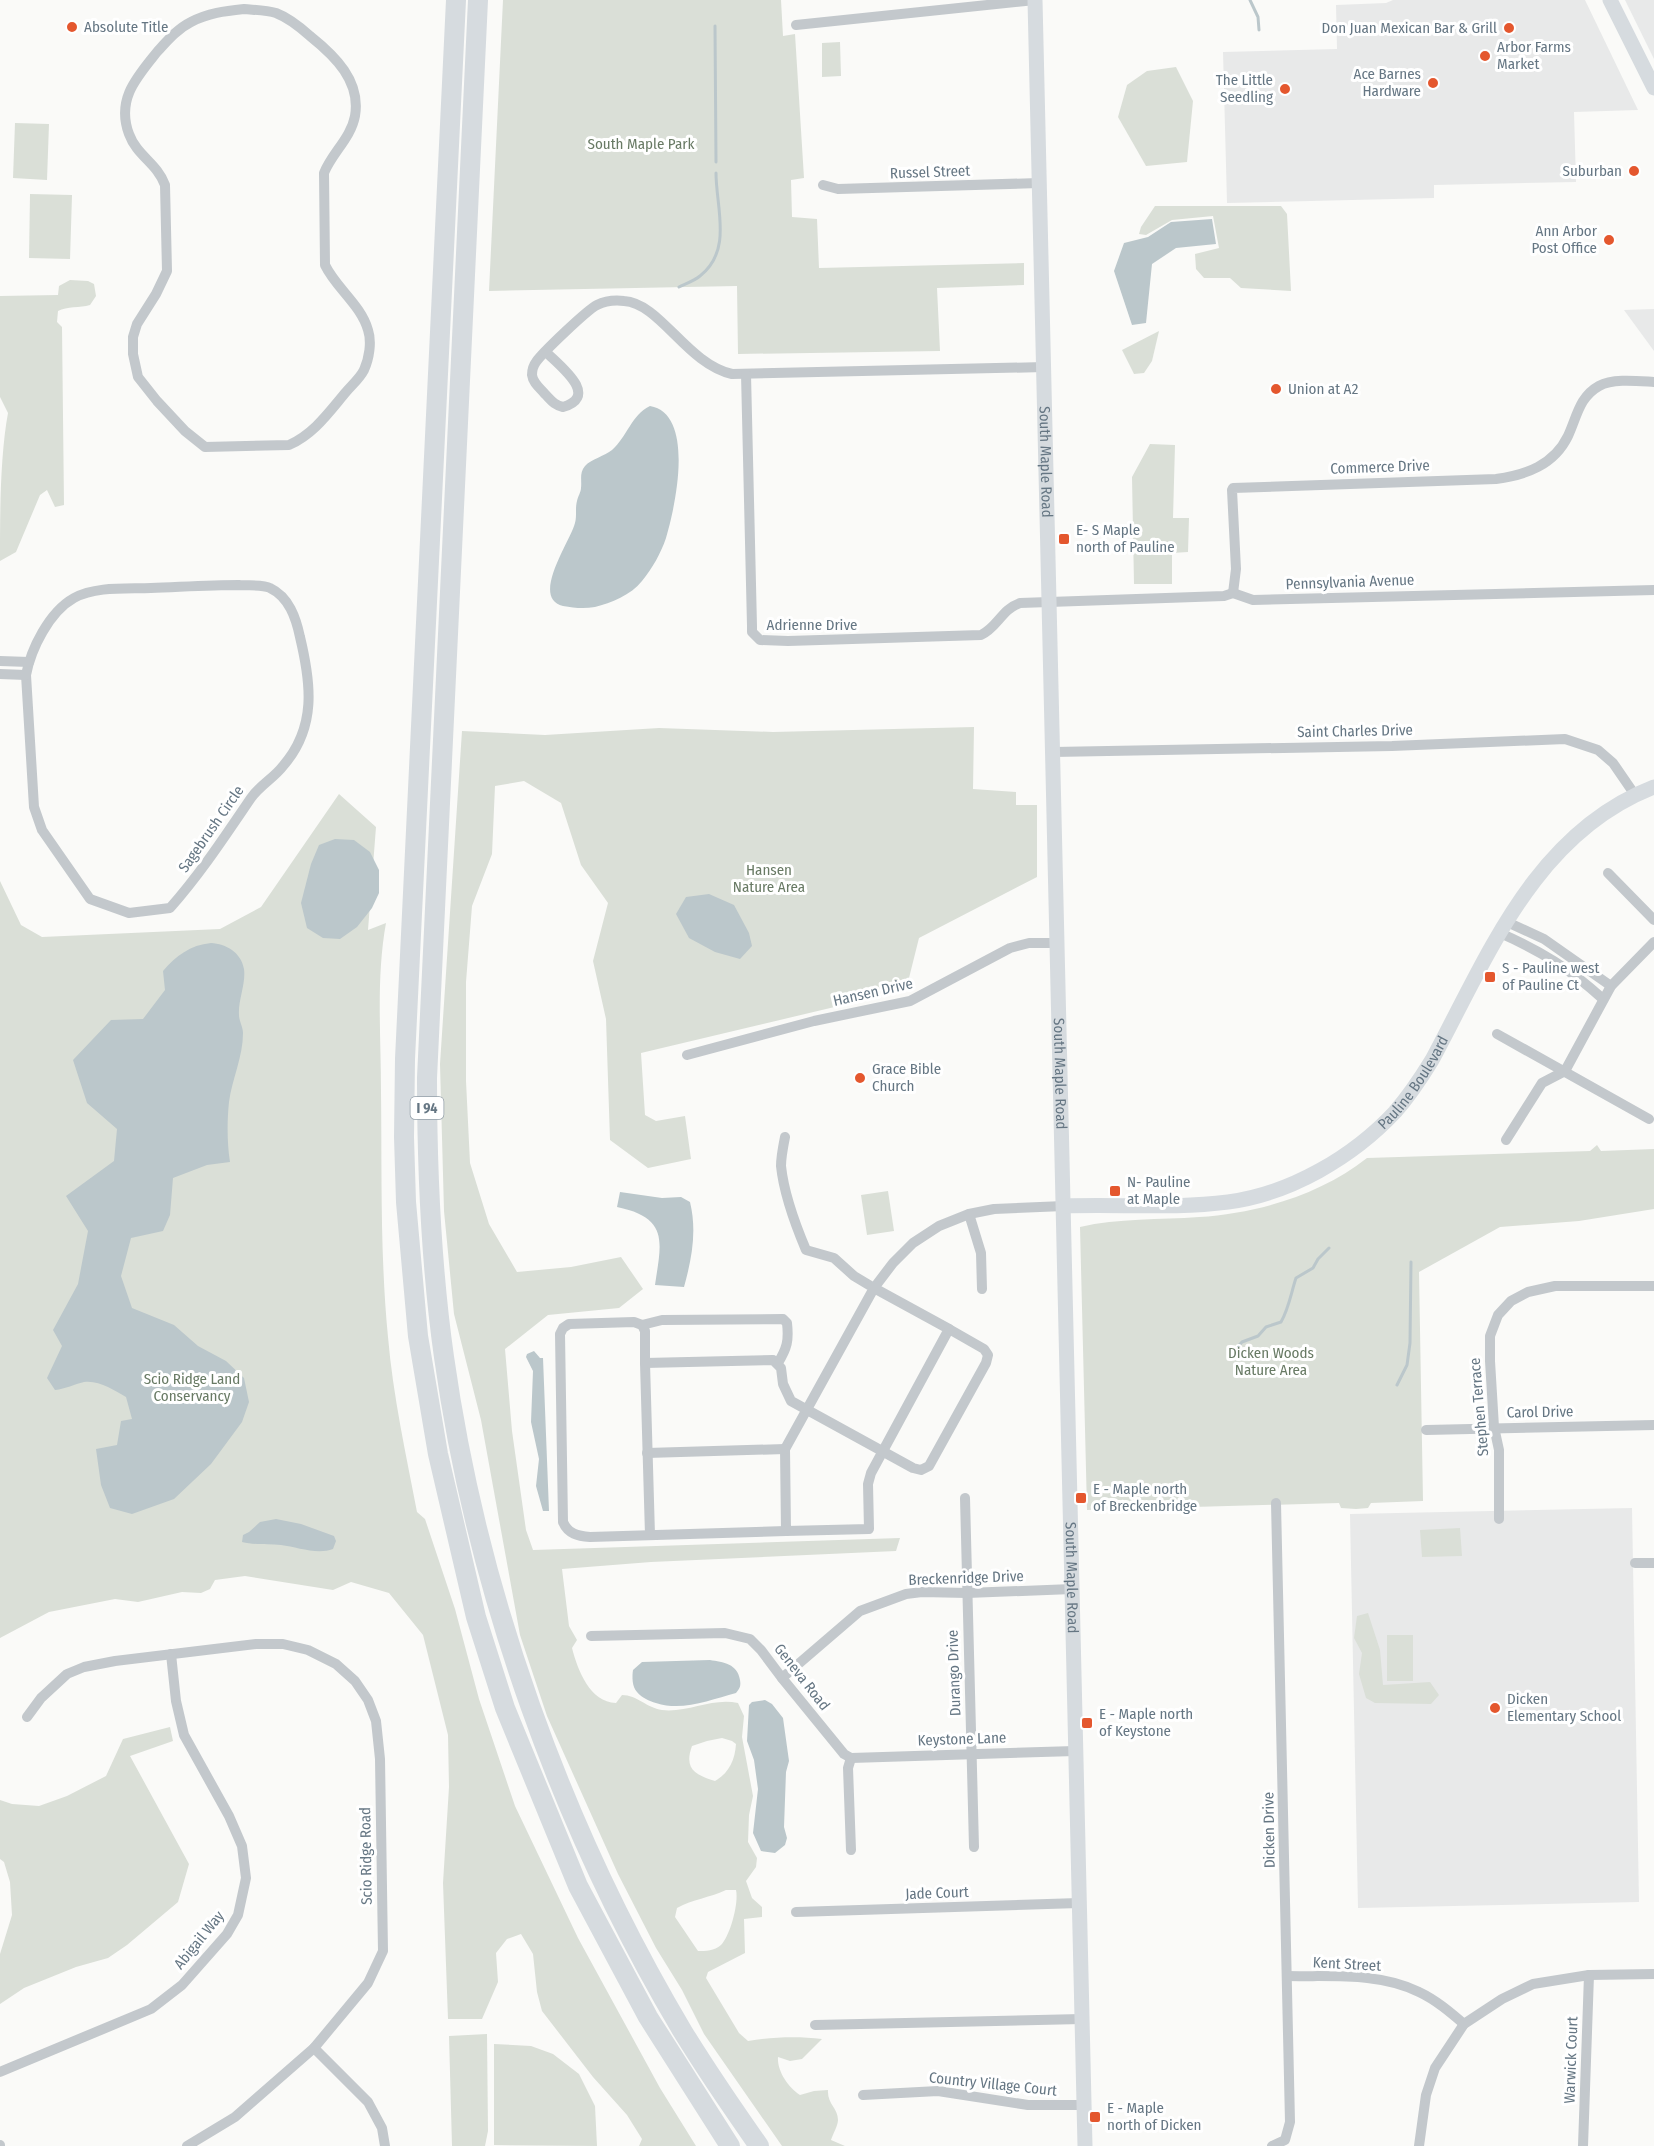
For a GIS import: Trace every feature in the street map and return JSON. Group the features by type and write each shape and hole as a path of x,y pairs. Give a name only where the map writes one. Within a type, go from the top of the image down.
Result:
{"highway":[{"name":"I 94","path":"456,0 405,1059 406,1202 418,1336 449,1510 476,1617 505,1708 578,1886 648,2017 730,2146"},
{"name":"I 94","path":"478,0 427,1078 427,1151 436,1290 443,1348 484,1561 516,1665 554,1770 626,1929 683,2032 759,2146"}],"street":[{"path":"796,25 1035,0"},
{"name":"South Maple Road","path":"1035,0 1085,2146"},
{"path":"1610,0 1654,88"},
{"path":"243,4 276,13 291,20 333,55 348,77 355,94 355,116 348,135 324,173 325,265 330,276 369,330 369,352 363,373 315,427 300,440 289,445 206,447 185,431 148,392 138,376 133,354 133,336 137,324 167,271 166,213 165,186 160,173 137,150 128,133 125,113 127,99 134,81 171,36 188,23 223,5 243,4"},
{"name":"Russel Street","path":"823,185 838,189 1039,183"},
{"path":"546,352 578,386 579,395 576,401 563,407 555,405 534,382 533,368 546,352 596,306 609,301 635,302 646,309 696,356 720,371 732,374 1044,367"},
{"name":"Adrienne Drive","path":"746,374 752,626 755,638 767,642 970,637 988,632 1013,605 1049,602"},
{"name":"Commerce Drive","path":"1233,594 1236,569 1233,488 1496,479 1522,474 1542,465 1560,448 1582,401 1600,385 1654,382"},
{"name":"Sagebrush Circle","path":"198,585 270,588 287,602 296,616 307,668 310,704 300,740 283,767 258,788 193,882 170,908 129,913 90,899 42,830 34,807 26,675 29,662 41,633 63,607 74,598 113,589 198,585"},
{"name":"Pennsylvania Avenue","path":"1049,602 1233,594 1252,600 1654,590"},
{"path":"0,661 29,662"},
{"path":"0,674 26,675"},
{"name":"Saint Charles Drive","path":"1053,752 1392,746 1565,739 1590,747 1605,756 1613,763 1635,795"},
{"name":"Pauline Boulevard","path":"1064,1206 1190,1206 1231,1202 1286,1186 1317,1172 1364,1141 1394,1112 1416,1086 1522,896 1559,849 1605,813 1635,795 1654,787"},
{"path":"1608,873 1654,920"},
{"path":"1504,928 1544,939 1611,986"},
{"path":"1504,928 1553,959 1603,999"},
{"path":"1506,1140 1542,1083 1565,1071 1611,986 1654,942"},
{"name":"Hansen Drive","path":"687,1054 814,1021 910,1002 1010,948 1029,943 1057,943"},
{"path":"1497,1034 1649,1119"},
{"path":"645,1363 767,1359 778,1363 782,1368 783,1384 792,1401 913,1468 921,1470 929,1466 986,1363 988,1355 984,1349 854,1276 834,1258 806,1250 784,1184 781,1164 785,1137"},
{"path":"786,1531 785,1449 874,1288 893,1263 913,1243 939,1226 969,1214 994,1209 1064,1206"},
{"path":"969,1214 981,1253 982,1289"},
{"name":"Stephen Terrace","path":"1499,1519 1499,1450 1494,1427 1490,1361 1490,1336 1497,1315 1511,1301 1528,1292 1555,1286 1654,1286"},
{"path":"778,1363 788,1343 787,1323 783,1319 662,1320 642,1325 634,1322 569,1324 563,1328 560,1334 563,1522 565,1528 580,1536 869,1529 868,1484 871,1473 949,1329"},
{"path":"642,1325 645,1331 650,1535"},
{"name":"Carol Drive","path":"1426,1430 1654,1425"},
{"path":"648,1453 785,1449"},
{"name":"Durango Drive","path":"965,1498 974,1847"},
{"name":"Dicken Drive","path":"1272,2146 1285,2140 1290,2122 1276,1503"},
{"path":"1635,1563 1654,1563"},
{"name":"Breckenridge Drive","path":"782,1678 860,1611 906,1594 1072,1589"},
{"name":"Geneva Road","path":"591,1636 713,1633 739,1635 750,1639 844,1754 851,1758"},
{"name":"Scio Ridge Road","path":"27,1718 41,1698 67,1674 84,1667 256,1644 283,1644 308,1650 336,1664 355,1681 368,1700 376,1721 380,1759 382,1951 368,1983 314,2048 235,2117 187,2146"},
{"name":"Abigail Way","path":"0,2072 151,2009 182,1985 198,1968 227,1934 238,1915 246,1878 242,1846 229,1816 184,1735 171,1654"},
{"name":"Keystone Lane","path":"851,1758 1075,1751"},
{"path":"851,1758 848,1768 851,1850"},
{"name":"Jade Court","path":"796,1912 1079,1904"},
{"path":"1419,2146 1426,2095 1435,2068 1464,2024 1502,1998 1533,1984 1590,1975 1654,1974"},
{"name":"Warwick Court","path":"1583,2146 1590,1975"},
{"name":"Kent Street","path":"1287,1976 1356,1977 1392,1982 1419,1992 1441,2005 1464,2024"},
{"path":"815,2025 1082,2019"},
{"path":"314,2048 368,2102 382,2128 385,2146"},
{"name":"Country Village Court","path":"863,2095 938,2091 1028,2105 1084,2105"}],"shaded area":[{"path":"1393,0 1585,0 1638,110 1574,112 1576,182 1434,185 1434,198 1227,203 1223,52 1337,49 1336,5 1386,3"},
{"path":"1625,0 1654,0 1654,59"},
{"path":"1212,219 1216,244 1176,248 1152,264 1146,323 1132,325 1114,271 1124,243 1148,237 1171,222"},
{"path":"1654,309 1654,351 1624,310"},
{"path":"650,406 664,413 673,426 678,443 679,464 674,506 662,549 646,576 627,594 595,607 563,606 554,601 550,592 551,581 575,523 582,471 594,459 612,450 639,414"},
{"path":"335,839 354,840 370,852 379,870 379,893 372,908 357,927 340,939 323,938 307,928 301,903 311,864 319,845"},
{"path":"709,894 734,905 749,933 752,946 740,959 715,952 689,938 676,914 686,897"},
{"path":"211,943 232,950 240,958 244,969 239,1009 243,1042 228,1109 230,1162 207,1165 173,1178 170,1215 163,1231 131,1238 121,1276 132,1308 174,1325 198,1346 226,1361 244,1378 249,1402 242,1422 211,1464 174,1499 132,1514 110,1508 101,1485 96,1449 117,1445 121,1421 132,1419 126,1397 106,1386 90,1382 55,1390 47,1378 62,1346 53,1330 78,1284 88,1231 66,1196 114,1161 117,1129 87,1103 73,1060 111,1020 143,1019 165,990 163,971 184,952 196,946"},
{"path":"620,1192 662,1198 681,1197 690,1202 693,1244 684,1287 655,1285 660,1245 658,1234 654,1225 646,1218 617,1207"},
{"path":"534,1351 540,1358 543,1358 549,1511 543,1511 536,1486 539,1459 531,1422 533,1371 526,1357"},
{"name":"Dicken Elementary School","path":"1632,1508 1639,1902 1358,1908 1350,1514"},
{"path":"276,1519 301,1524 334,1536 336,1541 333,1549 314,1551 281,1545 242,1542 243,1535 260,1522"},
{"path":"710,1660 725,1663 736,1670 740,1684 736,1693 684,1706 671,1706 650,1701 635,1690 633,1670 642,1662"},
{"path":"765,1700 772,1704 783,1718 789,1761 786,1772 784,1827 787,1838 785,1845 775,1853 761,1851 753,1833 758,1789 754,1760 747,1741 749,1705 752,1702"}],"green space":[{"name":"South Maple Park","path":"503,0 781,0 783,36 795,34 804,178 791,180 792,217 817,219 819,268 1024,263 1024,285 937,288 940,351 738,354 737,286 489,291"},
{"path":"840,42 841,76 822,77 822,43"},
{"path":"1176,67 1193,101 1187,162 1146,166 1118,117 1127,85 1147,71"},
{"path":"15,123 49,124 47,180 13,178"},
{"path":"30,194 72,195 70,259 29,258"},
{"path":"1155,206 1281,206 1287,214 1291,291 1241,288 1230,278 1204,278 1196,269 1195,254 1219,248 1213,216 1172,220 1146,235 1139,234"},
{"path":"70,280 88,281 94,284 96,296 90,305 58,311 57,322 62,327 64,505 55,507 47,490 40,495 16,552 0,561 2,467 8,413 0,397 0,296 58,295 59,286"},
{"path":"1159,331 1152,361 1144,373 1134,374 1122,350"},
{"path":"1150,444 1175,445 1173,518 1189,518 1188,552 1172,553 1172,584 1134,584 1132,477"},
{"name":"Hansen Nature Area","path":"974,727 973,789 1016,792 1016,805 1037,805 1037,877 919,938 906,990 641,1053 645,1115 656,1121 685,1116 691,1159 648,1168 610,1140 606,1019 593,961 608,903 581,865 561,803 524,781 495,786 492,854 472,906 466,982 466,1081 470,1163 489,1224 517,1272 571,1267 621,1257 643,1289 619,1308 548,1315 505,1349 512,1431 526,1530 533,1550 900,1538 896,1551 651,1562 562,1569 569,1626 577,1640 572,1648 586,1684 599,1697 616,1703 622,1695 627,1696 662,1710 719,1702 738,1703 744,1716 742,1737 753,1796 749,1815 748,1842 757,1858 756,1867 746,1881 752,1898 762,1907 762,1917 744,1919 745,1953 708,1972 706,1978 739,2033 748,2041 785,2037 822,2039 802,2059 790,2061 778,2057 779,2068 791,2088 800,2095 828,2090 829,2099 838,2120 831,2140 845,2146 782,2146 704,2034 618,1874 547,1716 520,1635 481,1420 454,1314 444,1211 440,1064 462,731 545,735 659,728 773,732","holes":["722,1738 736,1744 733,1761 728,1770 715,1781 696,1773 689,1760 692,1746","726,1890 736,1890 737,1896 728,1934 718,1947 698,1951 675,1917 677,1908"]},
{"name":"Scio Ridge Land Conservancy","path":"339,794 376,827 368,930 386,923 381,965 380,1007 385,1306 393,1381 417,1512 425,1519 455,1609 479,1699 515,1806 578,1938 660,2088 696,2146 639,2146 642,2139 627,2115 593,2077 542,2011 537,1992 533,1954 521,1934 507,1939 496,1953 498,1982 482,2019 448,2019 443,1883 449,1787 448,1735 423,1635 389,1593 351,1582 333,1590 245,1576 215,1580 210,1589 201,1593 182,1592 138,1602 115,1599 49,1612 0,1638 0,881 21,925 42,937 220,929 261,907"},
{"name":"Dicken Woods Nature Area","path":"1597,1145 1601,1151 1654,1149 1654,1209 1579,1221 1500,1227 1419,1272 1423,1501 1371,1503 1368,1508 1356,1509 1341,1508 1339,1503 1087,1510 1080,1227 1124,1221 1221,1215 1266,1206 1309,1192 1349,1171 1367,1158 1590,1151"},
{"path":"888,1191 894,1231 867,1235 861,1195"},
{"path":"1460,1528 1462,1556 1422,1557 1420,1530"},
{"path":"1368,1613 1380,1650 1383,1685 1430,1682 1439,1695 1431,1704 1375,1703 1366,1698 1359,1674 1362,1653 1354,1638 1357,1616"},
{"path":"1387,1635 1413,1635 1413,1681 1387,1681"},
{"path":"170,1727 173,1741 130,1756 189,1864 178,1902 108,1958 76,1967 24,1988 0,2004 0,1954 12,1915 10,1882 4,1862 0,1859 0,1800 12,1804 39,1806 67,1796 106,1776 123,1739"},
{"path":"487,2034 488,2131 485,2146 452,2146 449,2036"},
{"path":"494,2044 531,2046 553,2054 579,2074 595,2106 597,2146 494,2145"}],"waterway":[{"path":"1250,0 1258,17 1259,30"},
{"path":"715,26 716,162"},
{"path":"679,287 700,276 710,266 716,254 720,241 716,173"},
{"path":"1230,1355 1242,1342 1258,1336 1266,1327 1281,1322 1296,1278 1313,1268 1329,1248"},
{"path":"1397,1385 1407,1365 1410,1343 1411,1262"}],"place":[{"name":"Absolute Title","path":"72,27"},
{"name":"Don Juan Mexican Bar & Grill","path":"1509,28"},
{"name":"Arbor Farms Market","path":"1485,56"},
{"name":"Ace Barnes Hardware","path":"1433,83"},
{"name":"The Little Seedling","path":"1285,89"},
{"name":"Suburban","path":"1634,171"},
{"name":"Ann Arbor Post Office","path":"1609,240"},
{"name":"Union at A2","path":"1276,389"},
{"name":"E- S Maple north of Pauline","path":"1064,539"},
{"name":"S - Pauline west of Pauline Ct","path":"1490,977"},
{"name":"Grace Bible Church","path":"860,1078"},
{"name":"N- Pauline at Maple","path":"1115,1191"},
{"name":"E - Maple north of Breckenbridge","path":"1081,1498"},
{"name":"Dicken Elementary School","path":"1495,1708"},
{"name":"E - Maple north of Keystone","path":"1087,1723"},
{"name":"E - Maple north of Dicken","path":"1095,2117"}]}
